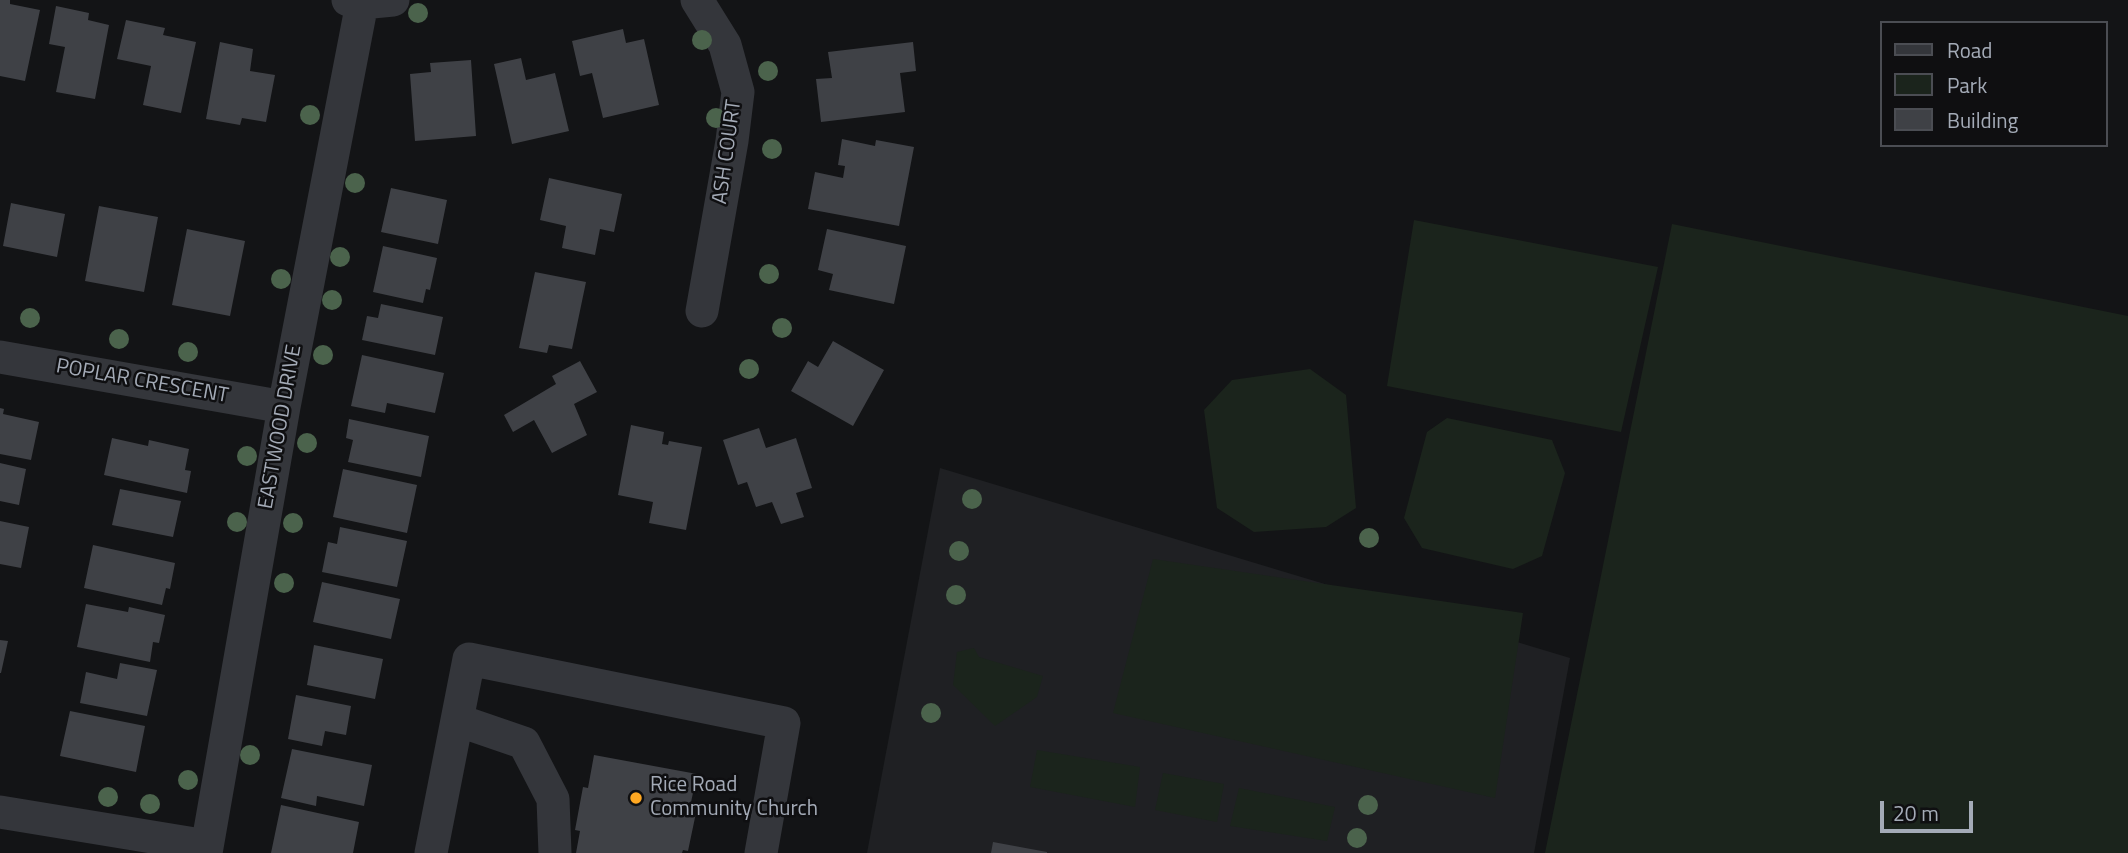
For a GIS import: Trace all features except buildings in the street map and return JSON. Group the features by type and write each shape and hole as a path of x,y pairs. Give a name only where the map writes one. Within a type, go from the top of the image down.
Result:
{"street":[{"name":"ASH COURT","path":"697,0 725,45 738,92 702,311"},
{"name":"EASTWOOD DRIVE","path":"206,849 284,407 368,1"},
{"name":"POPLAR CRESCENT","path":"0,357 284,407"},
{"path":"431,853 469,660 784,723 761,853"},
{"path":"457,720 524,743 553,799 555,853"},
{"path":"0,812 206,849"}],"shaded area":[{"path":"940,468 1570,658 1534,853 867,853"}],"green space":[{"path":"1414,220 1658,267 1621,432 1387,386"},
{"path":"1672,224 2128,316 2128,853 1545,853"},
{"path":"1310,369 1346,395 1356,508 1326,527 1254,532 1217,508 1204,410 1232,380"},
{"path":"1447,418 1552,440 1565,473 1542,556 1513,569 1422,548 1404,518 1427,432"},
{"path":"1153,559 1523,613 1495,798 1113,713"},
{"path":"974,648 979,657 1043,676 1037,697 995,726 953,685 957,652"},
{"path":"1037,750 1140,767 1135,807 1030,787"},
{"path":"1163,773 1224,784 1217,822 1155,810"},
{"path":"1239,788 1335,807 1327,841 1230,826"}],"place":[{"name":"Rice Road Community Church","path":"636,798"}]}
